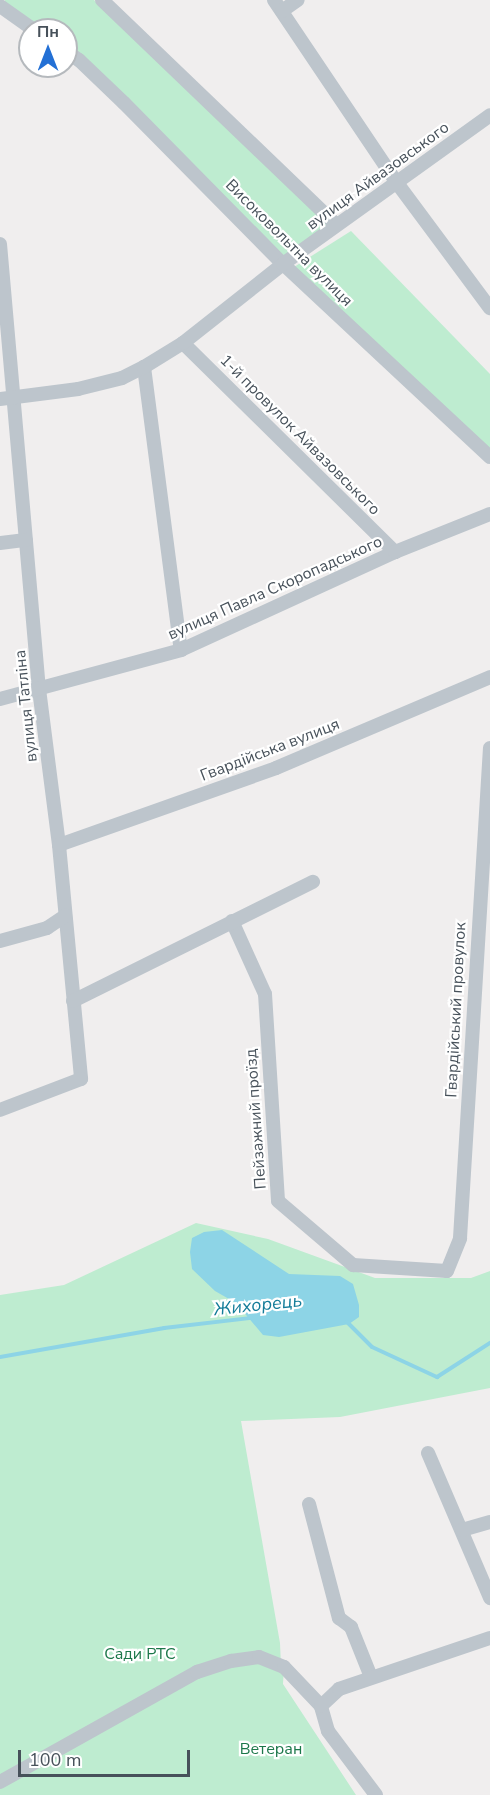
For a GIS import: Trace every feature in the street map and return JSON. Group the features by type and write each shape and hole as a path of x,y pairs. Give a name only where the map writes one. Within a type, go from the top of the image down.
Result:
{"street":[{"path":"102,0 338,225"},
{"path":"297,0 278,6 397,183 490,308"},
{"path":"0,6 18,19"},
{"name":"Високовольтна вулиця","path":"78,59 283,264 490,457"},
{"name":"вулиця Айвазовського","path":"7,398 78,389 122,378 144,367 183,343 283,264 490,115"},
{"name":"вулиця Татліна","path":"0,244 7,398 26,540 39,689 59,845 81,1079 0,1110"},
{"name":"1-й провулок Айвазовського","path":"183,343 395,552"},
{"path":"144,367 181,650"},
{"name":"вулиця Павла Скоропадського","path":"0,699 181,650 395,552 490,514"},
{"path":"0,543 26,540"},
{"name":"Гвардійська вулиця","path":"59,845 276,768 490,676"},
{"name":"Гвардійський провулок","path":"447,1271 460,1238 485,868 490,748"},
{"path":"73,1001 313,882"},
{"path":"0,941 47,928 65,916"},
{"name":"Пейзажний проїзд","path":"232,921 265,994 278,1201 353,1265 447,1271"},
{"path":"428,1453 490,1599"},
{"path":"309,1504 339,1618 351,1627 371,1677"},
{"path":"462,1530 490,1522"},
{"path":"321,1706 339,1689 490,1638"},
{"path":"0,1782 197,1672 231,1661 259,1657 284,1667 321,1706 328,1731 376,1795"}],"green space":[{"path":"5,0 94,0 330,226 282,257 78,57 78,18 26,18 4,3"},
{"path":"351,231 490,374 490,451 294,267"},
{"name":"Сади РТС","path":"196,1223 268,1239 375,1278 471,1278 490,1271 490,1388 340,1417 241,1421 280,1643 281,1666 284,1667 283,1684 356,1795 0,1795 0,1295 64,1285"}],"water":[{"path":"222,1230 289,1274 340,1276 353,1284 359,1305 359,1317 349,1324 279,1337 263,1335 236,1303 215,1291 192,1269 190,1252 192,1238 204,1232"}],"waterway":[{"name":"Жихорець","path":"0,1357 164,1328 251,1318"},
{"name":"Жихорець","path":"347,1322 372,1347 437,1377 490,1343"}],"park label":[{"name":"Ветеран","path":"271,1749"}]}
